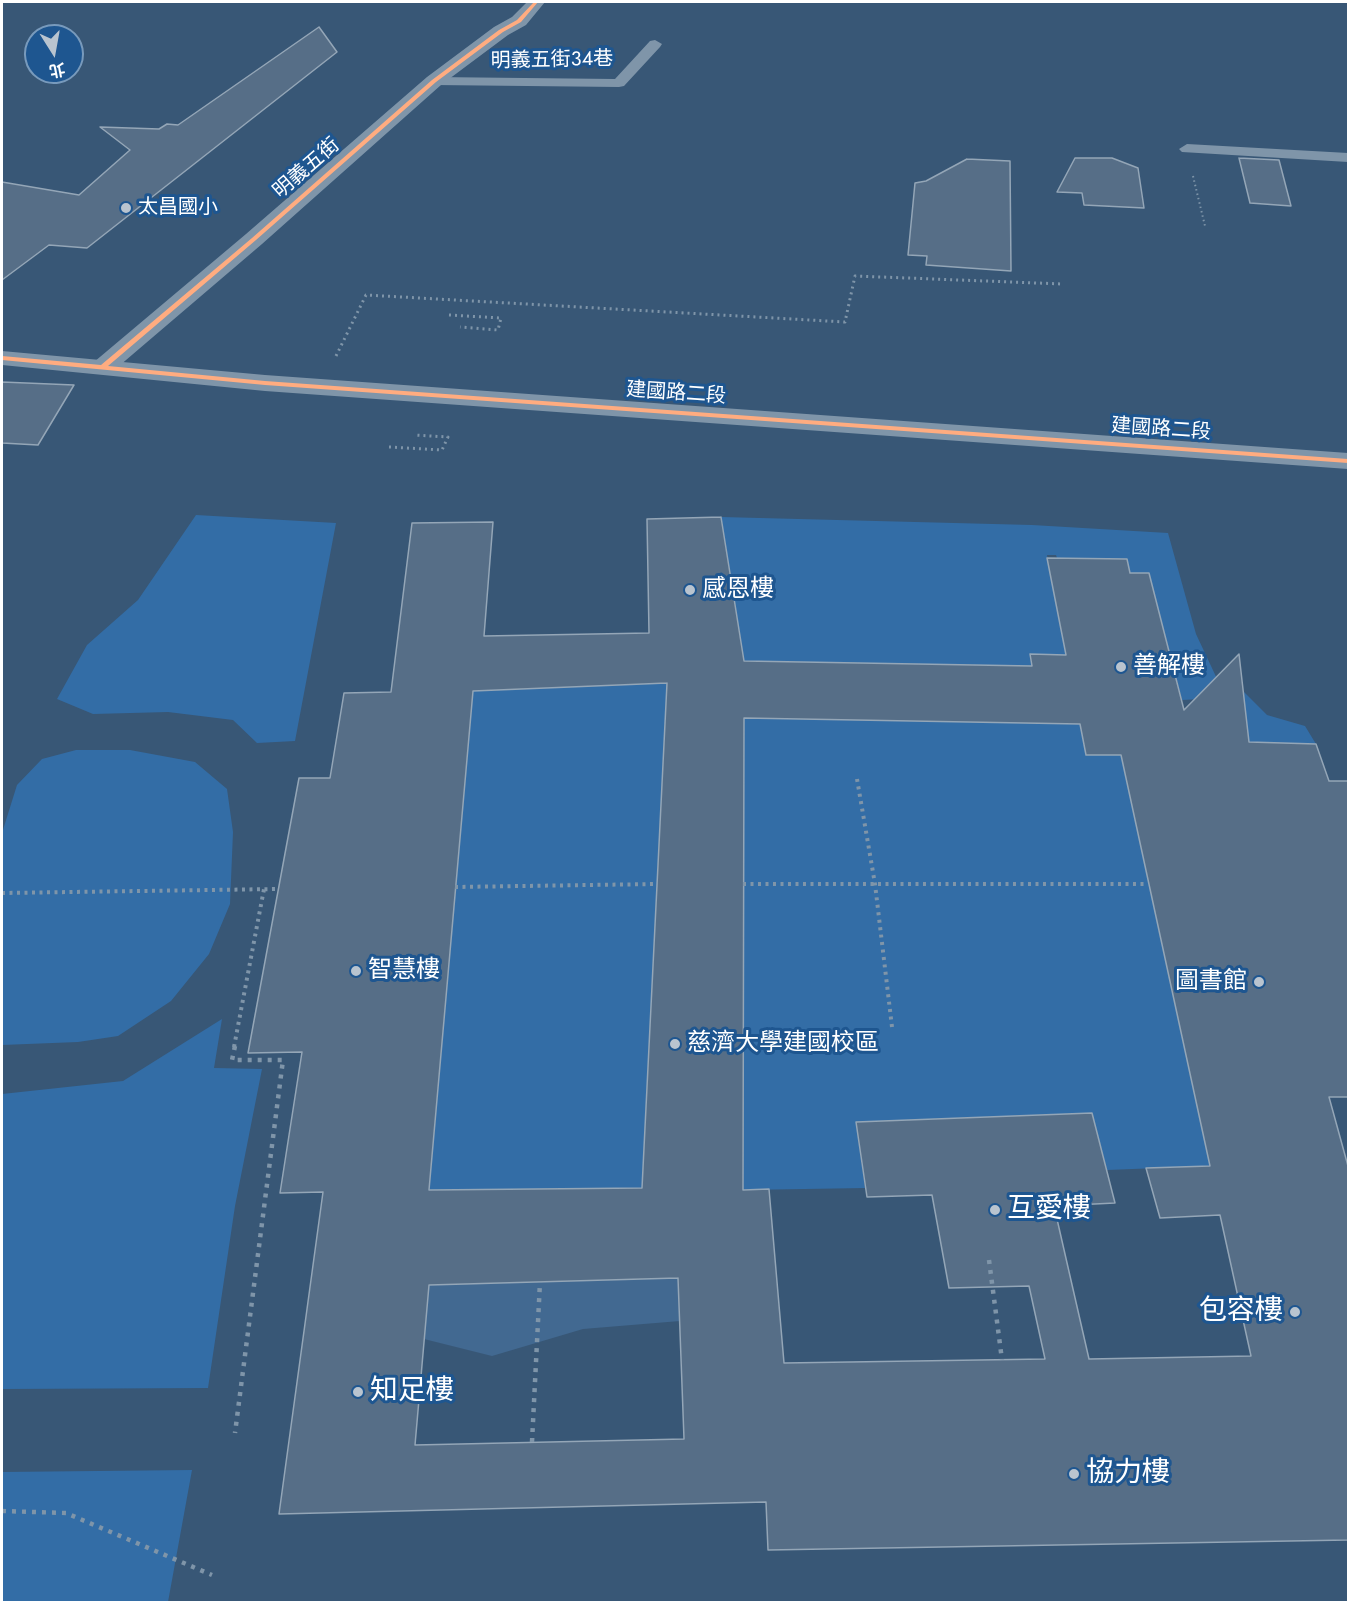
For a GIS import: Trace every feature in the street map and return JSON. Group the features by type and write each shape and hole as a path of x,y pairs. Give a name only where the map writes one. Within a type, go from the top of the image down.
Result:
{"street":[{"name":"明義五街","path":"103,367 254,239 434,81 501,31 519,21 536,2"},
{"name":"建國路二段","path":"2,358 321,386 1348,461"}],"lane":[{"name":"明義五街34巷","path":"434,81 619,83 655,44"},
{"path":"1187,149 1348,158"}],"path":[{"path":"1187,149 1205,226"},
{"path":"321,386 366,296 845,322 855,276 1063,284"},
{"path":"449,315 501,318 498,330 460,327"},
{"path":"389,447 442,450 448,437 414,435"},
{"path":"857,778 875,884 892,1027"},
{"path":"455,887 656,884"},
{"path":"743,884 1148,885"},
{"path":"235,1433 283,1060 232,1060 264,889"},
{"path":"2,893 278,889"},
{"path":"989,1260 1002,1360"},
{"path":"532,1442 540,1282"},
{"path":"2,1511 66,1513 212,1575"}],"shaded area":[{"path":"196,515 336,523 295,741 257,743 233,720 168,712 93,714 57,699 87,645 138,600"},
{"path":"721,517 1032,525 1168,533 1196,634 1219,683 1220,698 1182,700 1149,574 1130,573 1127,559 1057,558 1056,555 1047,555 1066,655 1030,654 1032,666 744,661"},
{"path":"1071,679 1086,755 1121,755 1210,1166 1107,1170 1092,1113 856,1122 865,1188 743,1190 744,684"},
{"path":"667,683 642,1188 429,1190 473,691"},
{"path":"1242,690 1267,715 1305,726 1316,744 1168,741"},
{"path":"76,750 130,750 195,762 227,789 233,832 230,904 209,954 171,1001 118,1036 78,1042 2,1045 2,833 17,785 42,759"},
{"path":"222,1019 214,1068 262,1069 235,1206 208,1388 2,1389 2,1094 123,1081"},
{"path":"678,1278 680,1321 583,1329 492,1356 424,1339 429,1285"},
{"path":"192,1470 168,1602 2,1602 2,1472"}],"building":[{"path":"319,27 337,52 87,248 49,245 2,280 2,182 79,195 130,150 100,127 159,129 167,124 178,125"},
{"path":"1075,158 1112,158 1138,168 1144,208 1084,205 1082,193 1057,192"},
{"path":"1239,158 1279,160 1291,206 1250,203"},
{"path":"967,159 1010,161 1011,271 926,265 927,256 908,255 915,183 926,181"},
{"path":"2,382 74,385 38,445 2,443"},
{"path":"721,517 744,661 1032,666 1030,654 1066,655 1047,558 1127,559 1130,573 1149,573 1184,710 1239,654 1249,742 1316,744 1329,781 1348,781 1348,1097 1329,1097 1348,1166 1348,1540 768,1550 766,1502 279,1514 323,1192 280,1193 302,1052 248,1053 299,778 330,778 344,693 391,692 412,523 493,522 484,636 649,633 647,519","holes":["667,683 642,1188 429,1190 473,691","744,718 1080,724 1086,755 1121,755 1210,1166 1146,1168 1160,1218 1220,1215 1251,1356 1089,1359 1054,1206 1115,1203 1092,1113 856,1122 867,1197 932,1195 949,1288 1029,1286 1045,1359 784,1363 769,1189 743,1190","678,1278 684,1439 415,1445 429,1285"]}],"cycle path":[{"path":"103,367 254,239 434,81 501,31 519,21 536,2"},
{"path":"2,358 265,383 1348,461"}],"place":[{"name":"太昌國小","path":"126,208"},
{"name":"感恩樓","path":"690,590"},
{"name":"善解樓","path":"1121,667"},
{"name":"智慧樓","path":"356,971"},
{"name":"圖書館","path":"1259,982"},
{"name":"慈濟大學建國校區","path":"675,1044"},
{"name":"互愛樓","path":"995,1210"},
{"name":"包容樓","path":"1295,1312"},
{"name":"知足樓","path":"358,1392"},
{"name":"協力樓","path":"1074,1474"}]}
